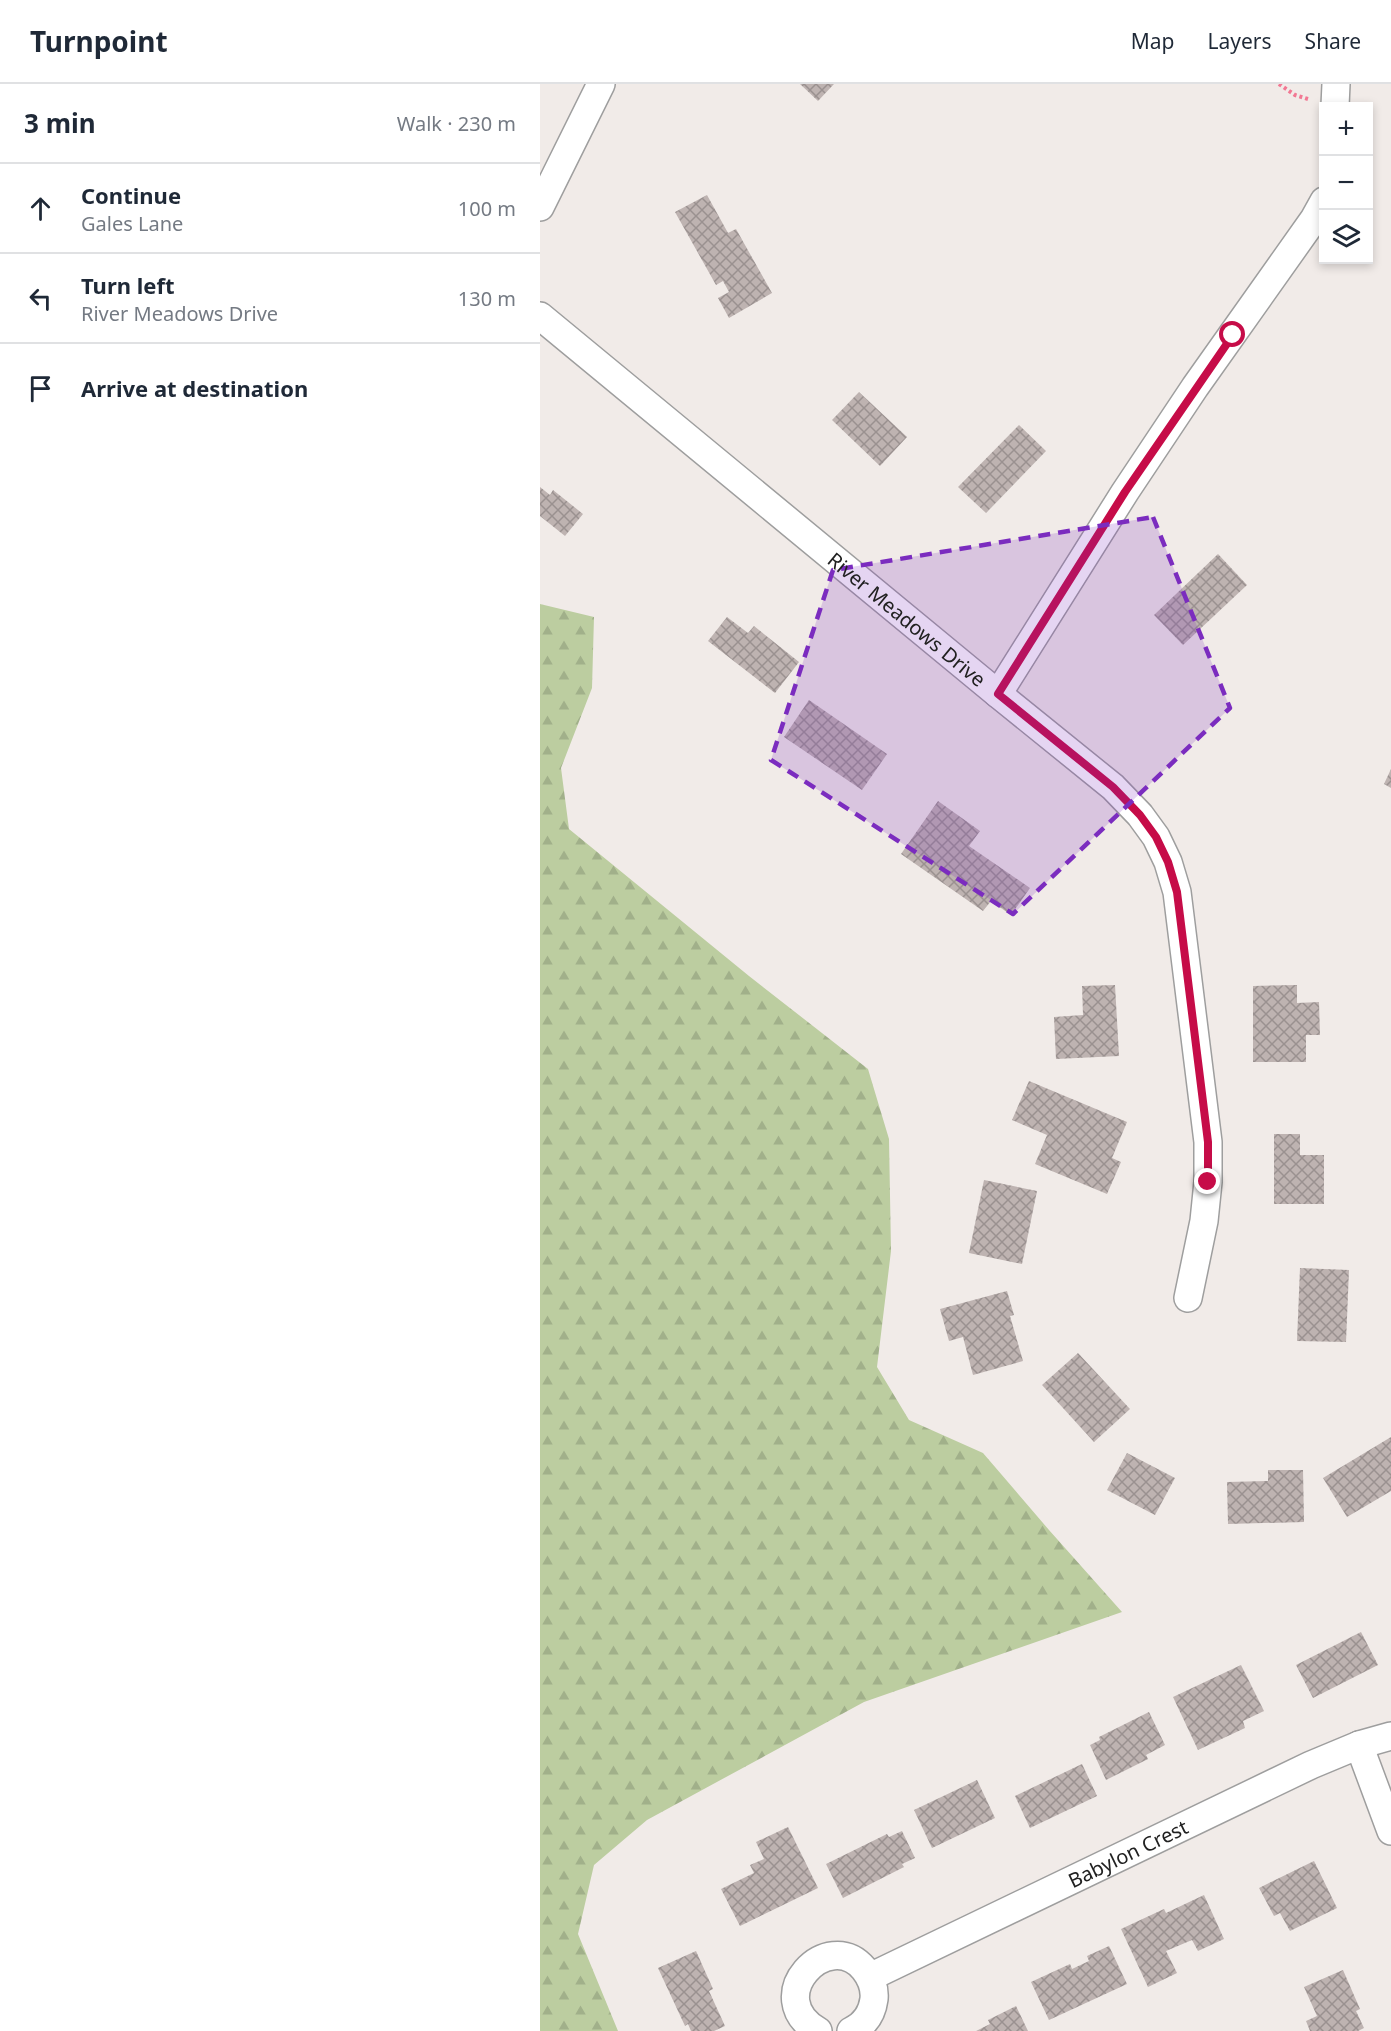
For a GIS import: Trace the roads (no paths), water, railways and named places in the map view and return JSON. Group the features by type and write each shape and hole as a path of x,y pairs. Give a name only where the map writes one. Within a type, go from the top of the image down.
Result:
{"street":[{"path":"540,207 601,84"},
{"path":"1335,102 1336,84"},
{"path":"998,694 1125,492 1319,209"},
{"name":"River Meadows Drive","path":"540,316 1113,787 1140,815 1156,837 1168,862 1177,892 1208,1142 1208,1182 1204,1221 1188,1298"},
{"name":"Babylon Crest","path":"870,1977 1300,1770 1359,1745 1391,1736"},
{"path":"1359,1745 1391,1831"},
{"path":"818,2031 805,2022 799,2011 796,1987 808,1967 821,1959 835,1956 848,1958 861,1966 870,1977 874,1995 873,2008 865,2022 851,2031"}]}
